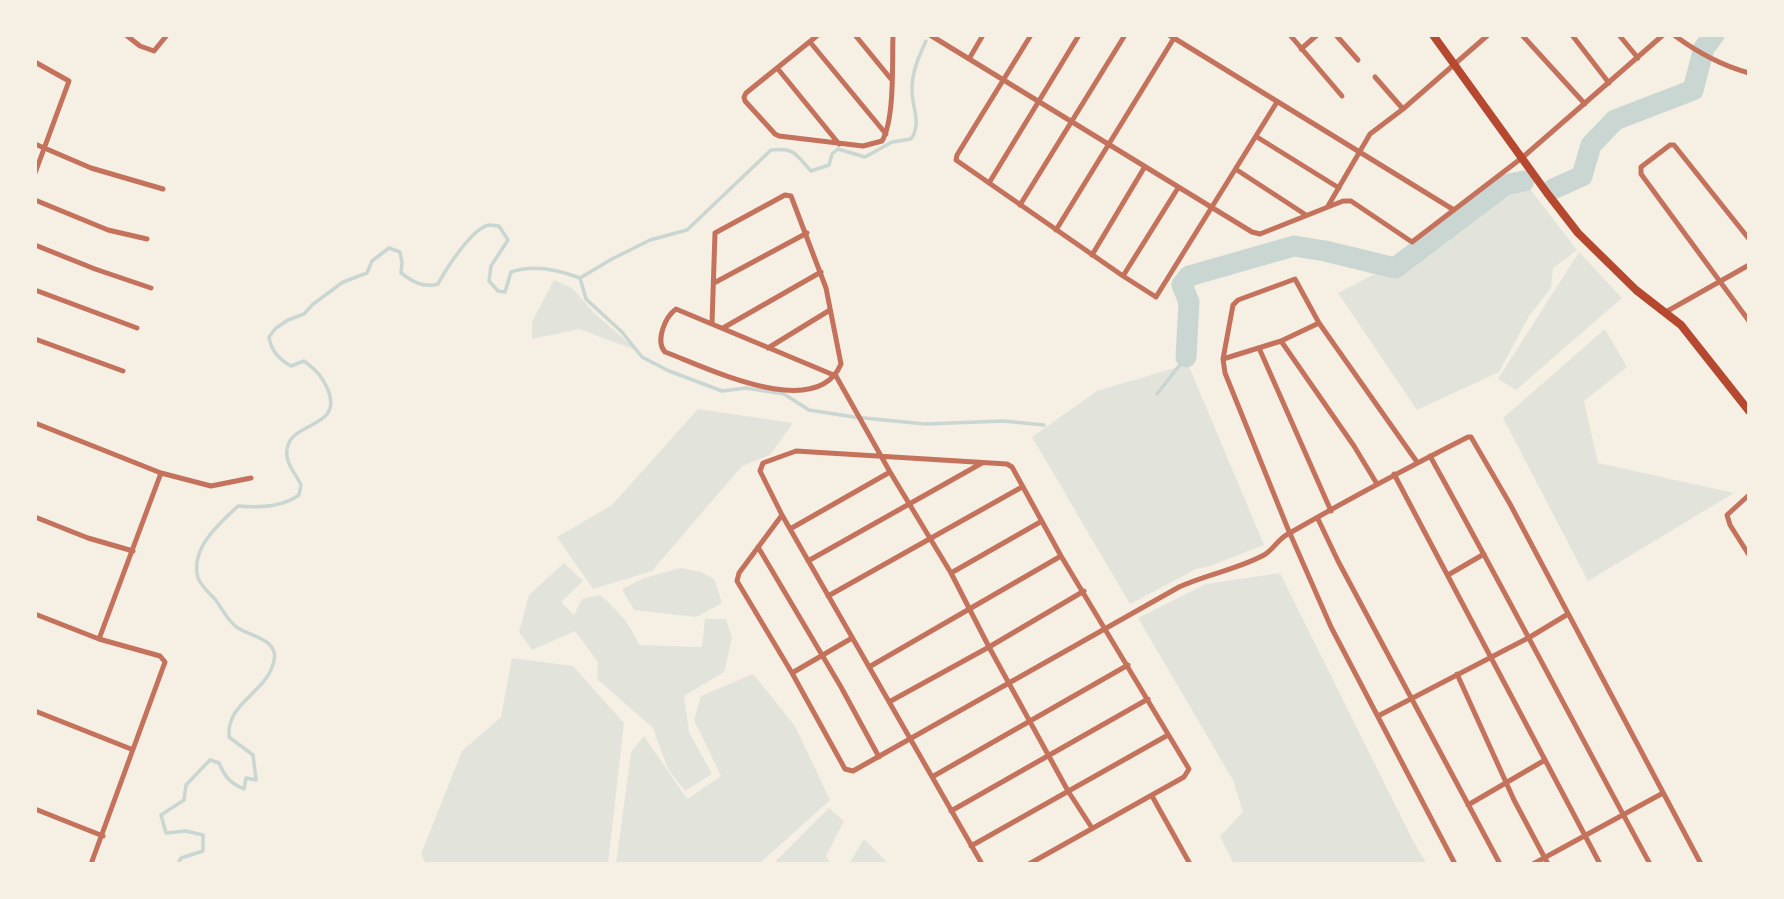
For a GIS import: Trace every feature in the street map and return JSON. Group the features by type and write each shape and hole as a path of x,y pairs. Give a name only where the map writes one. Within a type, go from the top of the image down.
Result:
{"main road":[{"path":"1433,35 1578,233 1636,290 1681,326 1749,411"}],"street":[{"path":"125,35 140,46 155,51 167,35"},
{"path":"818,35 744,97 779,136 863,146 882,141 886,134 893,35"},
{"path":"855,35 891,79"},
{"path":"930,35 1239,226 1260,234 1328,206 1351,201 1412,242 1523,157 1663,35"},
{"path":"969,58 983,35"},
{"path":"1031,35 956,160 1156,297 1213,210 1277,103"},
{"path":"989,183 1079,35"},
{"path":"1020,205 1125,35"},
{"path":"1290,35 1342,96"},
{"path":"1301,49 1317,35"},
{"path":"1336,35 1358,60"},
{"path":"1328,206 1370,134 1488,35"},
{"path":"1522,35 1585,104"},
{"path":"1572,35 1609,83"},
{"path":"1619,35 1638,58"},
{"path":"1674,35 1697,52 1726,66 1749,73"},
{"path":"1056,230 1109,146 1172,36 1454,210"},
{"path":"810,42 886,134"},
{"path":"35,62 69,81 35,173"},
{"path":"778,69 839,144"},
{"path":"1375,77 1403,109"},
{"path":"1257,137 1339,188"},
{"path":"35,144 91,168 163,189"},
{"path":"1749,239 1674,145 1670,145 1641,167 1641,174 1749,321"},
{"path":"1092,255 1144,168"},
{"path":"1237,170 1306,215"},
{"path":"1123,276 1178,188"},
{"path":"712,323 715,233 785,195 791,196 821,272 841,364 836,376 829,382 795,392 761,388 665,352 660,347 659,340 671,312 676,309 836,376 951,573 1068,790 1092,828"},
{"path":"35,200 108,230 147,239"},
{"path":"713,283 807,233"},
{"path":"35,245 151,288"},
{"path":"1664,313 1749,265"},
{"path":"723,328 821,272"},
{"path":"1417,462 1320,323 1295,279 1238,300 1233,305 1223,359 1224,373 1289,533 1331,627 1455,864"},
{"path":"35,290 137,328"},
{"path":"768,348 830,310"},
{"path":"1223,359 1281,341 1320,323"},
{"path":"35,339 123,372"},
{"path":"1281,341 1377,484"},
{"path":"1259,348 1331,511"},
{"path":"35,423 162,473 211,486 251,478"},
{"path":"782,514 739,573 737,581 845,769 853,771 1104,628 1191,582 1203,576 1231,570 1268,553 1276,541 1289,533 1394,474 1468,437 1474,440 1701,864"},
{"path":"982,864 790,529 760,471 763,463 796,451 1010,465 1189,769 1188,773 1153,796 1029,864"},
{"path":"1430,456 1530,637 1650,864"},
{"path":"808,561 982,463"},
{"path":"790,529 890,472"},
{"path":"99,639 162,473"},
{"path":"1394,474 1600,864"},
{"path":"828,596 1022,487"},
{"path":"1749,495 1727,515 1730,525 1749,555"},
{"path":"35,517 88,538 133,551"},
{"path":"1318,519 1500,864"},
{"path":"951,573 1042,521"},
{"path":"758,547 879,757"},
{"path":"1448,575 1484,554"},
{"path":"869,667 971,610 1061,555"},
{"path":"889,702 1084,591"},
{"path":"35,614 99,639 160,656 165,662 91,864"},
{"path":"1378,716 1530,637 1567,614"},
{"path":"792,673 852,638"},
{"path":"932,777 1128,665"},
{"path":"1457,674 1523,818 1547,861"},
{"path":"951,811 1148,699"},
{"path":"35,711 131,749"},
{"path":"971,846 1168,735"},
{"path":"1468,804 1545,760"},
{"path":"1534,864 1547,861 1584,835 1663,793"},
{"path":"1153,796 1188,863"},
{"path":"35,808 103,836"}],"shaded area":[{"path":"1527,185 1577,250 1553,268 1551,288 1529,316 1499,372 1417,410 1338,293 1426,247 1489,194"},
{"path":"1579,252 1622,298 1516,390 1498,379"},
{"path":"554,280 572,288 593,312 638,351 579,329 532,339 532,322"},
{"path":"1605,329 1627,367 1584,401 1598,463 1734,493 1588,581 1503,418"},
{"path":"1188,364 1264,545 1196,569 1130,604 1032,437 1097,391"},
{"path":"698,409 793,423 770,455 742,466 652,571 593,589 557,537 612,505"},
{"path":"564,563 583,581 561,602 574,615 582,599 600,595 623,618 639,645 702,647 705,619 726,619 732,638 724,672 684,696 689,732 712,774 685,791 668,769 653,728 597,679 598,662 575,631 532,650 519,632 529,595"},
{"path":"681,568 701,572 714,579 722,603 696,617 634,610 622,589 644,578"},
{"path":"1280,573 1413,841 1427,864 1234,864 1220,836 1243,812 1233,780 1138,618 1206,584"},
{"path":"512,658 573,666 624,723 608,864 426,864 421,854 462,751 501,717"},
{"path":"753,674 795,726 830,800 759,864 616,864 631,752 644,736 687,799 721,776 694,720 701,696"},
{"path":"829,808 844,821 826,856 831,864 773,864"},
{"path":"864,839 889,864 849,864"}],"waterway":[{"path":"1553,189 1582,176 1591,145 1615,120 1693,90 1704,48 1714,35"},
{"path":"178,864 181,858 203,851 203,835 186,831 166,833 161,815 184,800 186,785 210,760 219,763 228,779 244,789 246,778 256,780 253,755 229,737 230,725 240,706 264,681 274,661 274,654 268,643 234,625 201,584 198,578 198,557 208,538 238,506 270,506 299,495 301,485 287,455 290,441 296,434 323,418 329,412 331,403 326,385 312,367 304,361 291,366 276,354 269,337 276,328 304,314 343,282 367,273 372,261 389,248 400,252 401,273 418,283 438,284 460,250 475,233 489,225 499,226 508,240 491,266 489,281 498,291 505,292 511,272 528,268 546,269 580,278 650,240 687,230 771,150 790,151 811,171 829,165 832,154 838,149 865,157 892,142 911,139 916,127 912,97 913,77 926,41"},
{"path":"1186,357 1189,302 1182,285 1189,276 1294,246 1395,268 1505,185 1524,181"},
{"path":"580,278 586,299 622,332 642,357 669,371 722,391 746,388 784,394 809,410 854,417 925,424 1004,421 1044,425"},
{"path":"1157,394 1186,357"}]}
